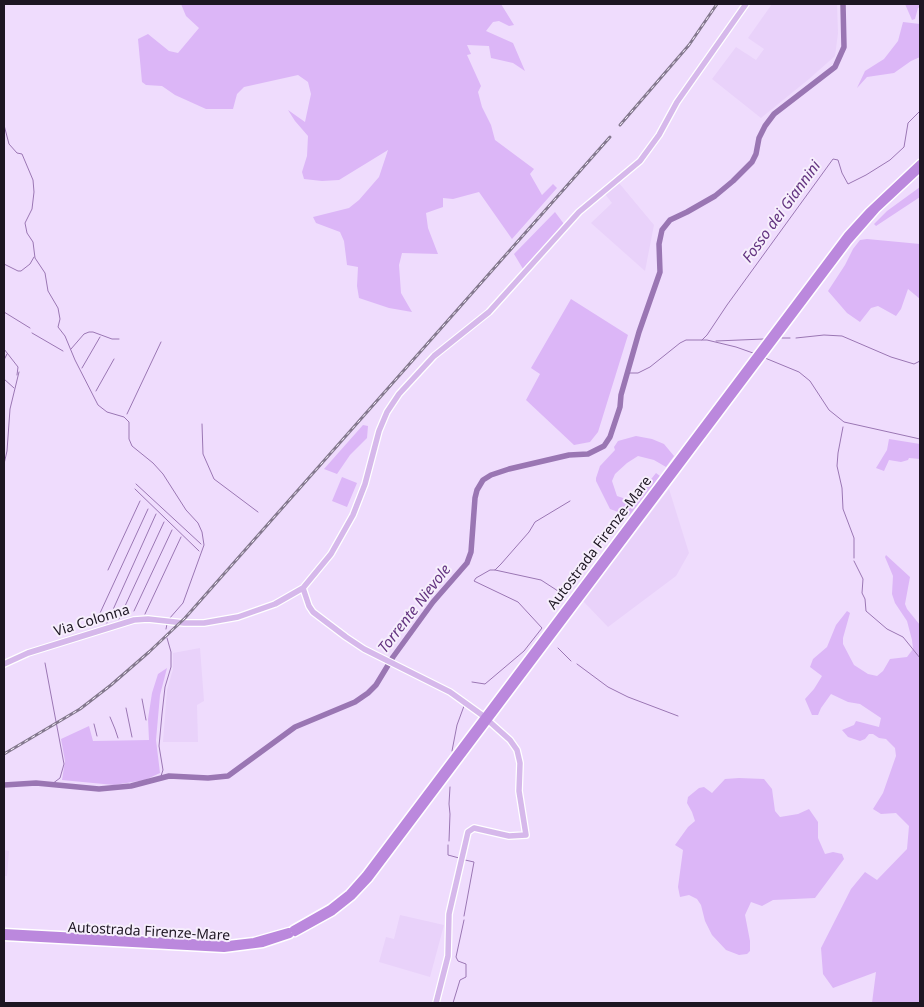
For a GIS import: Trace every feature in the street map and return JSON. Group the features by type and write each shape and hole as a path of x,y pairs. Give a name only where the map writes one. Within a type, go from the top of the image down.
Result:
{"highway":[{"name":"Autostrada Firenze-Mare","path":"4,932 221,944 254,941 292,932 330,908 349,893 365,876 847,235 868,212 920,163"},
{"name":"Autostrada Firenze-Mare","path":"4,937 224,949 263,944 333,912 352,897 369,879 850,241 878,209 920,169"}],"main road":[{"name":"Via Colonna","path":"4,664 28,653 134,620 148,619 204,623 238,617 275,604 303,588 332,554 353,515 365,484 379,431 387,412 399,394 434,356 489,312 579,212 647,153 677,102 746,4"},
{"path":"303,588 309,606 320,619 364,650 450,692 482,715"},
{"path":"436,1003 448,958 449,914 469,830 474,828 509,836 526,835 519,790 520,763 517,750 510,740 491,723"}],"shaded area":[{"path":"181,4 501,4 514,25 509,26 499,21 493,22 486,31 513,43 525,71 513,63 491,58 489,46 467,45 471,54 467,55 481,86 478,92 482,107 491,125 495,140 534,169 530,174 542,195 553,184 557,188 512,239 479,192 453,199 443,198 443,207 426,213 428,228 438,254 402,253 399,265 401,293 412,312 389,308 359,298 357,286 358,267 347,265 344,241 340,232 316,223 313,217 349,208 359,200 379,177 388,150 339,180 304,179 302,172 307,156 308,136 288,110 305,122 311,94 308,82 298,75 244,87 237,94 233,109 206,109 175,95 162,86 146,85 142,82 138,39 148,34 169,51 178,53 199,28 186,16"},
{"path":"772,4 837,4 838,33 835,56 761,118 712,79 736,47 756,60 764,49 748,38"},
{"path":"905,4 920,4 915,19 912,20"},
{"path":"903,22 920,24 920,57 894,73 867,77 857,88 865,71 884,59 898,41"},
{"path":"619,183 654,225 645,271 591,223 612,203 605,194"},
{"path":"920,187 920,197 876,226 874,224 887,211"},
{"path":"555,212 564,224 523,269 514,254"},
{"path":"860,240 920,244 920,299 908,289 901,309 896,316 878,306 871,308 860,322 847,313 828,291 853,249"},
{"path":"571,299 628,335 598,432 590,442 574,445 526,400 540,374 531,368"},
{"path":"363,425 368,426 367,438 350,455 337,474 324,469"},
{"path":"636,436 652,439 664,444 674,456 666,467 654,460 638,456 615,474 612,481 617,496 626,499 634,497 656,473 660,476 629,516 610,509 596,478 600,466 615,450 614,447 618,441"},
{"path":"889,439 920,444 920,459 909,458 901,462 889,460 884,471 876,468 887,450"},
{"path":"342,477 357,483 347,507 332,501"},
{"path":"669,489 689,553 676,576 608,627 583,601"},
{"path":"886,555 910,577 905,604 920,625 920,1003 872,1003 876,972 833,988 823,974 821,948 851,889 865,872 877,880 907,849 909,826 896,813 881,814 873,809 883,793 896,756 895,748 886,739 879,738 873,734 869,734 860,741 848,737 842,730 854,725 856,721 879,727 881,718 860,704 848,702 831,694 818,715 812,715 805,699 822,676 810,667 813,659 827,647 836,625 847,611 850,613 843,644 854,665 868,674 877,676 883,671 890,659 907,657 913,649 907,621 895,603 892,594 893,576 885,557"},
{"path":"200,648 204,701 197,705 198,742 163,742 167,690 173,669 173,653"},
{"path":"167,668 160,695 156,740 160,773 145,780 114,785 62,780 65,761 61,739 89,726 93,741 149,740 148,719 152,693 158,674"},
{"path":"725,779 764,779 772,789 775,811 780,817 798,814 809,809 818,822 818,838 825,854 833,852 842,854 844,859 815,898 773,900 762,906 751,902 745,915 750,951 747,954 739,955 726,950 712,935 697,899 689,895 680,897 678,887 683,850 675,845 688,827 695,821 687,803 688,797 699,788 704,787 712,793"},
{"path":"4,850 9,851 7,876 4,876"},
{"path":"400,915 444,925 430,977 379,962 386,937 394,939"}],"waterway":[{"name":"Torrente Nievole","path":"4,785 36,783 99,789 131,786 169,776 208,778 228,776 295,727 355,702 368,693 376,685 393,657 433,602 467,563 471,552 475,498 483,480 509,469 569,455 588,454 604,446 610,437 620,407 621,395 639,332 660,272 659,244 662,230 670,220 715,196 733,181 752,162 756,154 759,138 774,114 835,67 844,47 843,4"},
{"name":"Fosso dei Giannini","path":"702,340 833,159 838,160 848,184 866,175 890,160 904,147 908,123 920,111"},
{"path":"4,125 9,144 17,153 22,154 33,180 32,209 25,223 27,233 33,242 35,258 45,273 48,291 58,308 60,319 58,327 65,336 98,405 107,412 124,417 129,422 129,439 132,446 163,474 186,510 198,523 202,532 204,545 183,603 169,619"},
{"path":"4,264 21,271 30,264 34,257"},
{"path":"4,312 30,328"},
{"path":"71,349 84,334 89,332 112,339 119,339"},
{"path":"32,333 63,351"},
{"path":"796,338 824,335 842,336 891,357 914,364 920,361"},
{"path":"82,368 100,337"},
{"path":"782,338 790,338"},
{"path":"716,341 764,339"},
{"path":"627,373 638,373 650,367 686,340 707,340 753,353"},
{"path":"127,414 161,342"},
{"path":"4,349 18,367 17,375"},
{"path":"4,360 7,354"},
{"path":"765,358 799,372 810,381 829,410 844,422 920,439"},
{"path":"96,391 114,359"},
{"path":"4,464 7,451 10,409 19,372"},
{"path":"4,379 14,388"},
{"path":"202,424 203,454 214,479 258,512"},
{"path":"843,427 837,466 842,488 843,509 854,538 854,558"},
{"path":"136,484 201,544"},
{"path":"135,489 199,551"},
{"path":"108,570 140,501"},
{"path":"472,682 485,684 524,651 542,628 518,602 474,581 490,570 495,570 529,532 535,522 570,501"},
{"path":"95,624 148,509"},
{"path":"107,623 156,514"},
{"path":"119,619 164,522"},
{"path":"134,611 172,530"},
{"path":"145,614 181,537"},
{"path":"854,561 863,579 862,593 865,599 866,611 887,629 903,637 920,658"},
{"path":"495,570 541,580 558,591 563,599"},
{"path":"166,629 167,624"},
{"path":"160,779 163,770 159,746 162,714 165,687 171,667 171,652 167,638"},
{"path":"558,648 571,661"},
{"path":"45,663 64,764 60,778 52,784"},
{"path":"577,664 608,687 628,697 678,716"},
{"path":"142,699 146,720"},
{"path":"452,751 457,725 464,706"},
{"path":"126,708 132,737"},
{"path":"110,717 118,738"},
{"path":"94,724 97,736"},
{"path":"449,841 450,787"},
{"path":"448,845 448,855 459,858"},
{"path":"464,916 474,862 465,860"},
{"path":"453,1003 460,980 466,977 466,964 458,961 456,957 464,920"}],"railway":[{"path":"620,125 689,45 717,4"},
{"path":"4,754 80,709 111,685 185,618 610,137"}]}
